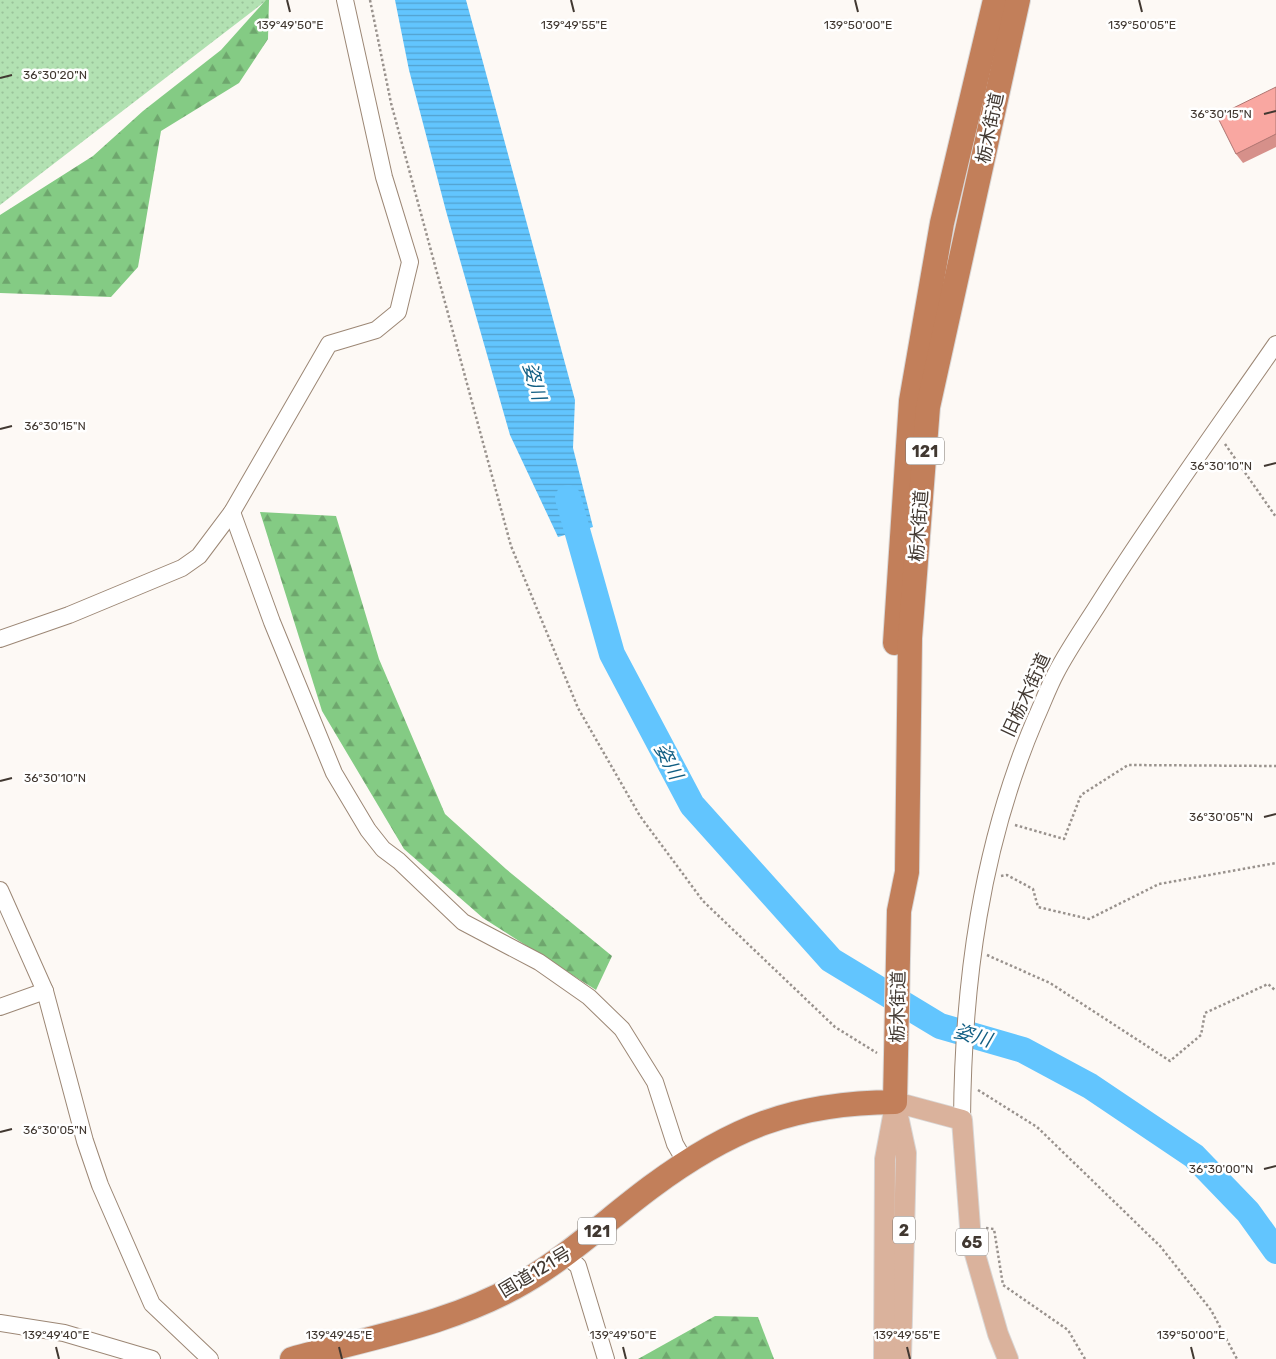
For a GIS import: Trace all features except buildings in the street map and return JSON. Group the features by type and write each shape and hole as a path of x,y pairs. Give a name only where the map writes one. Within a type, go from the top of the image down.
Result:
{"highway":[{"name":"栃木街道","path":"899,911 890,868 895,639 911,401 942,224 995,0"},
{"name":"栃木街道","path":"895,1102 898,1059 899,911 907,872 910,638 928,407 1018,0"},
{"name":"国道121号","path":"292,1359 431,1321 474,1306 523,1283 566,1256 651,1187 686,1163 738,1132 814,1108 860,1102 895,1102"}],"main road":[{"path":"895,1102 962,1120"},
{"name":"2","path":"884,1359 884,1159 895,1102"},
{"name":"2","path":"895,1102 906,1153 901,1359"},
{"name":"65","path":"962,1120 971,1240 992,1315 1008,1359"}],"street":[{"path":"0,640 69,615 182,568 199,556 232,512 329,344 376,330 398,312 410,262 384,177 344,0"},
{"name":"旧栃木街道","path":"962,1120 962,1075 972,948 985,877 999,820 1027,739 1056,673 1129,556 1276,344"},
{"path":"232,512 272,622 334,773 368,830 383,849 399,861 463,922 539,962 589,997 622,1029 655,1082 675,1144 686,1163"},
{"path":"0,890 45,991 85,1142 100,1185 152,1304 210,1359"},
{"path":"0,1007 45,991"},
{"path":"566,1256 578,1266 606,1359"},
{"path":"0,1323 64,1333 152,1359"}],"path":[{"path":"370,0 391,103 511,546 578,708 640,816 703,901 835,1026 898,1059"},
{"path":"1216,431 1276,517"},
{"path":"999,820 1064,839 1081,795 1128,765 1276,766"},
{"path":"985,877 1007,875 1033,889 1038,907 1089,918 1159,884 1276,863"},
{"path":"972,948 1050,983 1170,1061 1201,1035 1205,1013 1268,984 1276,991"},
{"path":"962,1075 1037,1127 1160,1246 1211,1310 1237,1359"},
{"path":"970,1225 994,1229 1003,1285 1068,1330 1086,1359"}],"green space":[{"path":"0,0 267,0 0,205"},
{"path":"266,0 269,0 268,39 239,83 161,131 138,267 111,297 0,293 0,215 93,156 143,111 221,50"},
{"path":"260,512 336,516 379,659 445,814 506,869 612,956 596,990 483,918 404,849 322,711"},
{"path":"715,1316 758,1317 774,1359 638,1359"}],"water":[{"path":"395,0 466,0 575,400 573,448 593,527 558,537 510,435 446,211 409,70"}],"waterway":[{"name":"姿川","path":"568,498 612,654 692,805 831,960 940,1026 1023,1050 1090,1086 1194,1156 1248,1212 1276,1251"}]}
